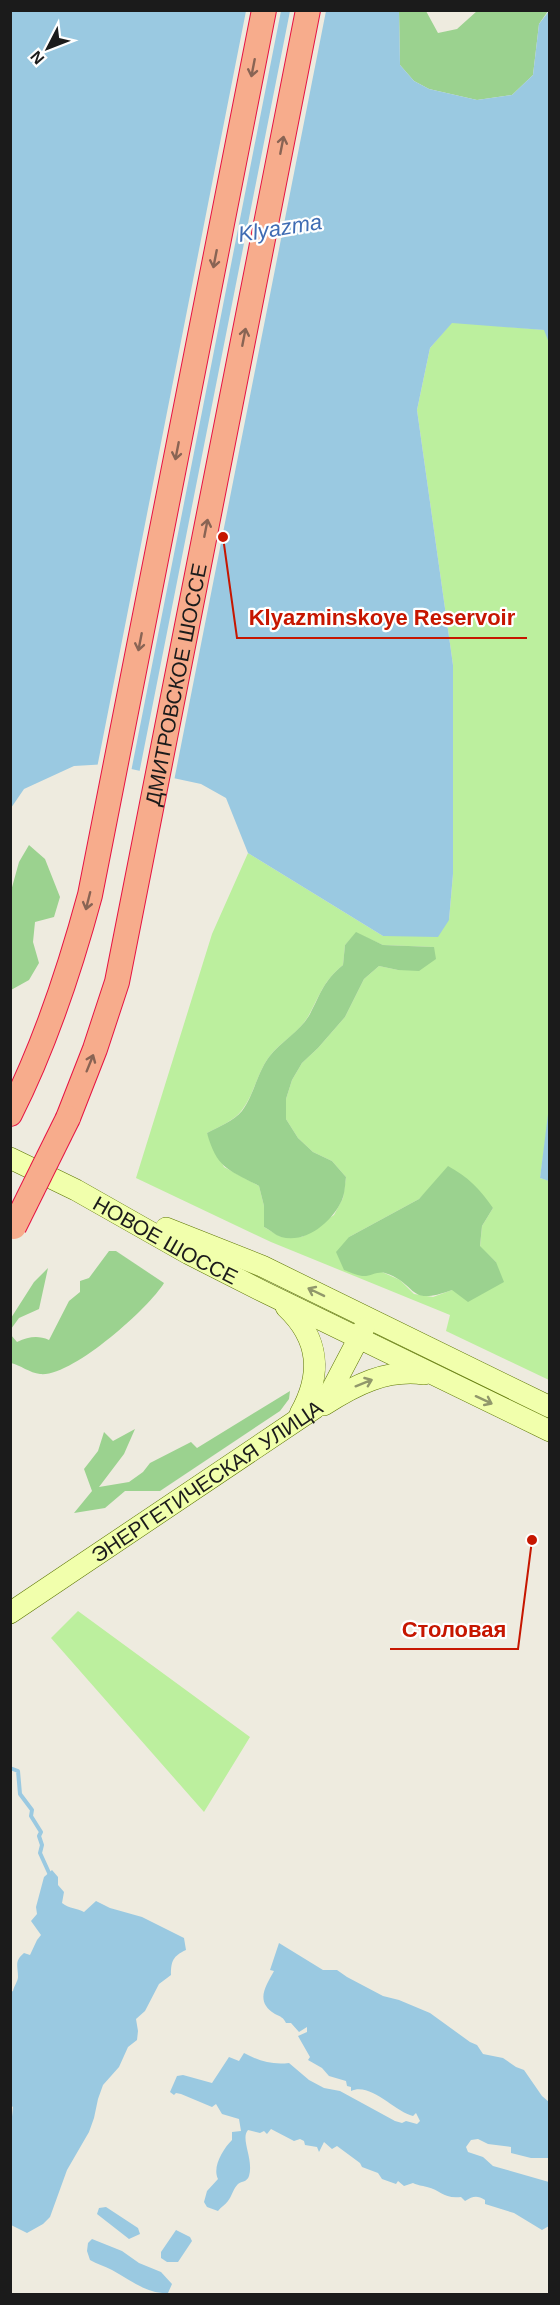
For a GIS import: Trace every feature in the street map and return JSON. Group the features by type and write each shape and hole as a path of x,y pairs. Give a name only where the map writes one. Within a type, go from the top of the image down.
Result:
{"highway":[{"name":"ДМИТРОВСКОЕ ШОССЕ","path":"16,1104 74,953 90,895 264,10"},
{"name":"ДМИТРОВСКОЕ ШОССЕ","path":"12,1230 68,1118 95,1049 117,982 308,10"}],"main road":[{"path":"10,1158 98,1202"},
{"name":"НОВОЕ ШОССЕ","path":"98,1202 189,1254 431,1375 549,1431"},
{"name":"НОВОЕ ШОССЕ","path":"98,1202 262,1266 549,1407"},
{"path":"272,1296 303,1326 312,1349 315,1370 314,1386 296,1423"},
{"name":"ЭНЕРГЕТИЧЕСКАЯ УЛИЦА","path":"10,1613 296,1423 315,1408 331,1390 368,1318"},
{"path":"296,1423 343,1392 369,1380 407,1373 431,1375"}],"green space":[{"path":"399,11 426,11 438,33 457,29 477,11 548,11 539,24 533,75 512,95 477,100 429,89 414,81 400,65"},
{"path":"452,322 545,330 550,343 550,1106 540,1178 550,1181 549,1380 446,1331 450,1315 271,1242 136,1178 212,934 248,853 383,936 449,920 453,874 453,665 417,410 430,348","holes":["356,933 383,945 434,947 398,970 379,966 364,979 345,1017 302,1063 292,1080 286,1099 286,1119 298,1138 313,1152 332,1161 346,1177 343,1198 334,1215 302,1237 281,1237 264,1227 264,1206 259,1186 224,1167 207,1133 230,1121 242,1110 269,1057 306,1020 327,982 343,965 345,945","433,1185 493,1208 482,1226 480,1247 496,1262 452,1290 433,1297 414,1294 400,1280 382,1272 349,1237 419,1199"]},
{"path":"29,845 45,859 60,897 54,917 35,922 33,942 39,963 29,980 11,990 11,891 19,862"},
{"path":"356,932 383,945 434,947 436,959 419,971 379,966 364,979 345,1017 302,1063 292,1080 286,1099 286,1119 298,1138 313,1152 332,1161 346,1177 342,1200 325,1223 300,1237 281,1237 264,1227 264,1206 259,1186 225,1167 215,1154 207,1133 230,1121 242,1111 269,1057 306,1020 327,982 343,965 345,945"},
{"path":"448,1166 473,1184 493,1208 482,1226 480,1246 496,1262 504,1282 468,1302 452,1290 437,1295 420,1295 385,1273 362,1276 344,1270 336,1252 349,1237 419,1199"},
{"path":"109,1251 116,1251 164,1283 156,1294 108,1339 70,1365 54,1372 40,1374 11,1363 11,1335 17,1342 33,1337 49,1340 69,1301 80,1292 80,1281 89,1278"},
{"path":"48,1268 39,1309 19,1318 11,1329 11,1318 34,1282"},
{"path":"290,1391 289,1399 280,1411 160,1491 125,1491 105,1508 74,1513 92,1491 84,1469 98,1451 104,1432 113,1441 135,1429 124,1454 99,1487 129,1482 143,1472 150,1463 191,1442 197,1448"},
{"path":"78,1611 250,1737 204,1812 51,1638"}],"water":[{"name":"Klyazma","path":"11,11 399,11 400,65 414,81 429,89 477,100 512,95 533,75 539,24 549,11 549,343 544,330 452,323 430,348 417,410 453,665 453,874 449,920 438,937 383,936 248,853 226,798 201,784 108,764 74,766 24,789 11,808"},
{"path":"549,1106 549,1181 540,1178"},
{"path":"52,1870 58,1877 58,1885 64,1892 62,1903 65,1905 84,1912 96,1901 110,1908 142,1917 184,1938 186,1950 178,1954 172,1963 171,1975 159,1984 145,2011 136,2019 137,2040 128,2047 119,2067 103,2085 89,2132 67,2170 50,2217 27,2233 11,2225 10,2136 13,2107 10,2105 11,1992 18,1979 19,1959 24,1953 30,1955 41,1935 31,1921 37,1914 36,1907 44,1877"},
{"path":"279,1943 323,1970 337,1970 383,1996 430,2013 477,2045 483,2054 503,2058 524,2070 542,2096 549,2102 549,2158 531,2158 511,2153 511,2147 488,2144 478,2139 471,2140 466,2147 468,2152 483,2157 493,2166 549,2182 549,2226 542,2230 514,2213 485,2204 485,2200 480,2197 473,2197 465,2201 461,2197 446,2196 432,2188 413,2183 404,2186 398,2181 396,2184 362,2167 337,2146 332,2149 324,2142 319,2152 317,2147 305,2145 300,2139 294,2141 271,2129 267,2134 264,2131 260,2133 248,2130 245,2139 250,2163 248,2178 238,2184 228,2201 218,2211 207,2207 204,2202 207,2191 218,2179 216,2169 219,2158 232,2140 232,2132 241,2131 239,2119 222,2114 216,2104 212,2107 181,2094 174,2095 170,2092 177,2076 183,2075 212,2083 229,2057 239,2061 244,2053 266,2062 289,2063 309,2080 324,2088 340,2091 395,2121 417,2124 420,2121 416,2113 413,2116 406,2113 375,2094 359,2089 351,2091 346,2081 329,2076 322,2068 308,2060 310,2057 298,2036 307,2032 307,2027 299,2032 291,2023 286,2023 265,2004 265,1988 274,1971 270,1970"},
{"path":"106,2207 138,2228 140,2234 129,2239 97,2214 99,2208"},
{"path":"176,2230 190,2237 192,2241 178,2262 167,2262 161,2258 161,2252"},
{"path":"92,2239 122,2251 139,2263 161,2272 172,2284 168,2293 146,2289 90,2260 87,2251 88,2243"}],"pier":[{"path":"246,11 281,11 131,772 108,767 97,768"},
{"path":"290,11 326,11 174,781 139,774"}],"waterway":[{"path":"10,1768 18,1771 20,1794 32,1810 31,1816 41,1832 39,1836 42,1845 40,1853 50,1875"}],"place":[{"name":"Klyazminskoye Reservoir","path":"223,537"},
{"name":"Столовая","path":"532,1540"}]}
